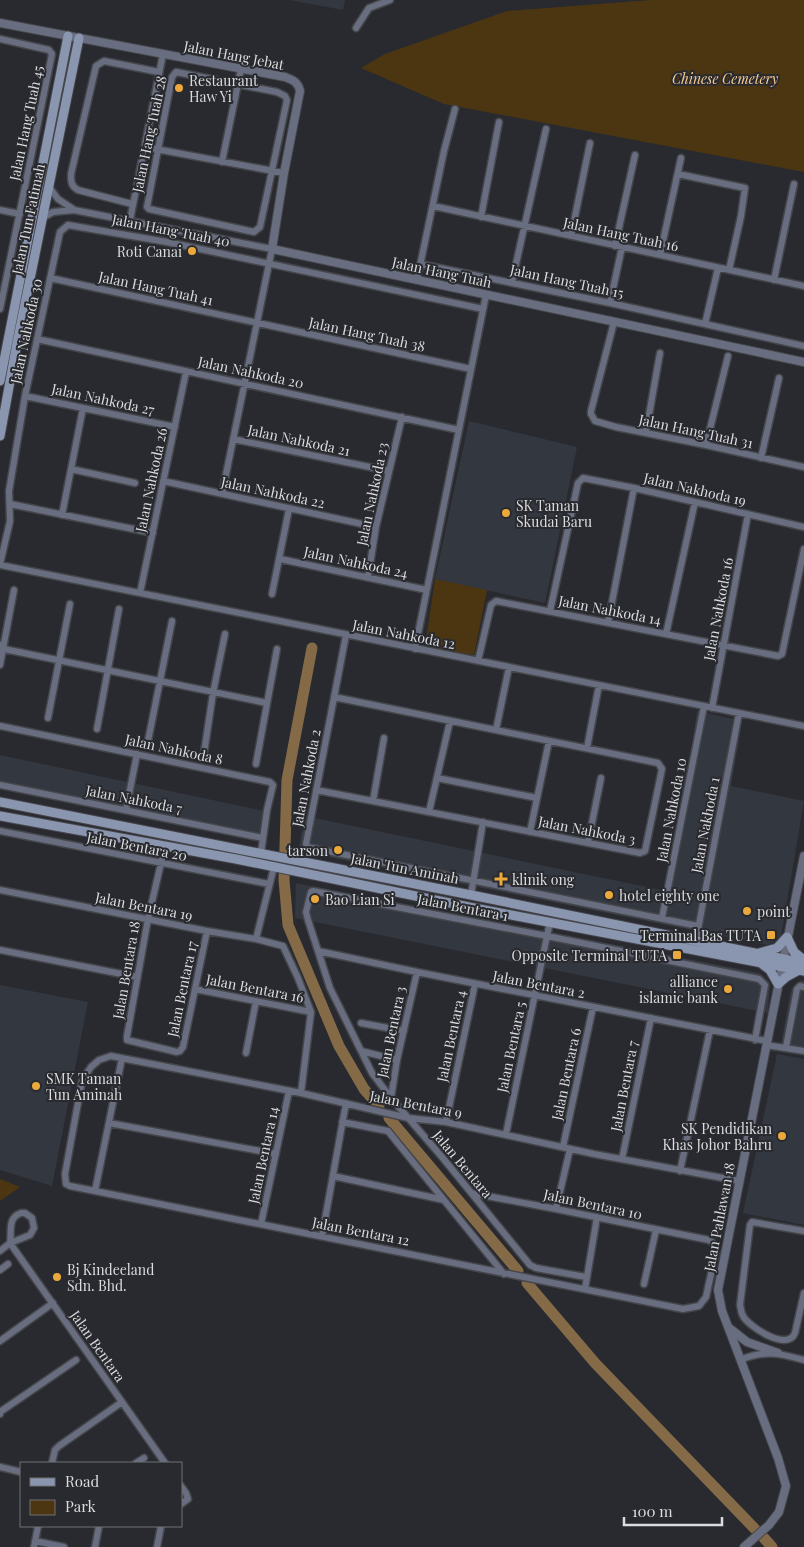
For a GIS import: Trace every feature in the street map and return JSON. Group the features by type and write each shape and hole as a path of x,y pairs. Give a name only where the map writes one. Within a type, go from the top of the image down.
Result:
{"main road":[{"name":"Jalan Tun Fatimah","path":"0,436 68,36"},
{"name":"Jalan Tun Fatimah","path":"0,382 42,218 79,38"},
{"name":"Jalan Tun Aminah","path":"0,802 696,940 758,958"},
{"name":"Jalan Tun Aminah","path":"0,816 274,867 550,922 803,966"},
{"path":"787,937 803,966 778,984 770,970 758,958 777,948 787,937"}],"street":[{"path":"356,28 369,8 390,0"},
{"name":"Jalan Hang Jebat","path":"0,23 285,77 294,81 299,86 300,91 272,249"},
{"name":"Jalan Hang Tuah 45","path":"0,39 48,50 52,54 46,91 0,309"},
{"path":"130,220 163,54"},
{"path":"132,204 78,190 73,187 71,181 72,174 96,66 104,61 159,72"},
{"path":"222,162 241,69"},
{"name":"Jalan Hang Tuah 28","path":"174,73 282,94 287,100 260,227 254,232 149,209 147,207 158,149 172,75 174,73"},
{"path":"46,91 68,95"},
{"path":"416,280 455,109"},
{"path":"481,217 499,122"},
{"path":"512,282 546,129"},
{"path":"571,236 590,144"},
{"path":"145,147 284,173"},
{"path":"610,303 635,155"},
{"path":"660,255 681,158"},
{"path":"678,174 745,188 729,270"},
{"path":"774,280 794,184"},
{"name":"Jalan Hang Tuah","path":"49,187 58,199 74,210"},
{"name":"Jalan Hang Tuah 16","path":"433,206 804,286"},
{"path":"0,210 20,214"},
{"name":"Jalan Hang Tuah","path":"42,218 53,212 74,210 130,220 804,362"},
{"name":"Jalan Hang Tuah 40","path":"68,225 269,262 483,309"},
{"name":"Jalan Nahkoda 30","path":"0,565 10,521 9,491 37,339 60,232 68,225"},
{"path":"222,494 272,249"},
{"name":"Jalan Hang Tuah 15","path":"420,264 512,282 804,346"},
{"path":"705,324 718,268"},
{"path":"8,271 26,275"},
{"name":"Jalan Hang Tuah 41","path":"50,278 257,323"},
{"path":"415,648 486,295"},
{"name":"Jalan Hang Tuah 31","path":"614,322 590,414 595,421 804,467"},
{"name":"Jalan Hang Tuah 38","path":"257,323 471,369"},
{"name":"Jalan Nahkoda 20","path":"37,339 459,430"},
{"path":"646,432 660,353"},
{"path":"706,445 728,356"},
{"name":"Jalan Nahkoda 26","path":"140,593 186,372"},
{"path":"761,458 779,378"},
{"name":"Jalan Nahkoda 27","path":"26,396 175,427"},
{"path":"62,515 83,408"},
{"name":"Jalan Nahkoda 23","path":"368,578 376,527 402,417"},
{"name":"Jalan Nahkoda 21","path":"233,439 389,471"},
{"path":"71,469 135,484"},
{"name":"Jalan Nakhoda 19","path":"550,611 578,483 583,478 804,527"},
{"name":"Jalan Nahkoda 22","path":"163,481 376,527"},
{"path":"608,623 634,488"},
{"path":"666,634 695,502"},
{"path":"10,504 152,533"},
{"path":"272,594 289,508"},
{"name":"Jalan Nahkoda 16","path":"712,708 748,514"},
{"name":"Jalan Nahkoda 14","path":"478,661 491,605 496,601 778,656 782,654 804,549"},
{"name":"Jalan Nahkoda 24","path":"280,559 427,590"},
{"name":"Jalan Nahkoda 12","path":"0,565 804,726"},
{"path":"0,665 1,648 14,590"},
{"path":"48,718 70,604"},
{"path":"97,729 119,609"},
{"path":"147,746 172,621"},
{"path":"204,752 225,634"},
{"name":"Jalan Nahkoda 2","path":"346,635 306,844 310,848 698,926"},
{"path":"1,648 267,703"},
{"path":"256,764 277,649"},
{"path":"496,730 509,667"},
{"path":"587,748 599,685"},
{"name":"Jalan Nahkoda 3","path":"316,790 640,853 645,851 662,769 658,763 334,697"},
{"name":"Jalan Nahkoda 10","path":"662,918 704,706"},
{"name":"Jalan Nakhoda 1","path":"696,940 739,713"},
{"path":"429,812 450,720"},
{"name":"Jalan Nahkoda 8","path":"0,726 270,782 273,785 273,789 267,810 261,854"},
{"path":"373,801 384,738"},
{"path":"530,832 549,741"},
{"path":"126,810 137,754"},
{"path":"437,778 537,798"},
{"path":"588,843 601,778"},
{"name":"Jalan Nahkoda 7","path":"0,785 263,838"},
{"path":"471,895 483,822"},
{"name":"Jalan Bentara 20","path":"0,831 269,884"},
{"name":"Jalan Bentara 18","path":"165,846 148,919 127,1040 176,1052 180,1051"},
{"name":"Jalan Pahlawan 18","path":"744,1547 769,1525 779,1512 786,1486 778,1458 726,1325 718,1290 804,856"},
{"path":"256,939 274,867"},
{"name":"Jalan Bentara 19","path":"0,890 256,939 283,946"},
{"name":"Jalan Bentara 1","path":"315,891 759,979 765,985 755,1040"},
{"name":"Jalan Bentara","path":"315,891 311,892 306,912 318,951 334,998 372,1073 530,1265 536,1268 586,1277"},
{"path":"547,936 550,922"},
{"name":"Jalan Bentara 17","path":"180,1051 183,1047 207,931"},
{"name":"Jalan Bentara 5","path":"506,1134 547,936"},
{"name":"Jalan Bentara 16","path":"283,946 311,1012 301,1093"},
{"path":"0,950 137,977"},
{"name":"Jalan Bentara 2","path":"318,951 710,1030 804,1051"},
{"name":"Jalan Bentara 3","path":"391,1098 397,1060 417,972"},
{"name":"Jalan Bentara 4","path":"446,1122 475,984"},
{"path":"786,1047 800,988"},
{"name":"Jalan Bentara 16","path":"195,989 311,1012"},
{"path":"246,1052 256,1001"},
{"name":"Jalan Bentara 6","path":"556,1209 593,1007"},
{"name":"Jalan Bentara 7","path":"622,1159 651,1018"},
{"path":"361,1023 404,1031"},
{"path":"680,1171 710,1030"},
{"path":"361,1051 397,1060"},
{"name":"Jalan Bentara 9","path":"91,1067 99,1060 111,1056 301,1093 408,1118 446,1122 680,1171 739,1181"},
{"path":"95,1191 122,1058"},
{"name":"Jalan Bentara 12","path":"91,1067 82,1081 65,1180 66,1184 70,1186 683,1309 699,1306 706,1297 716,1252 709,1240"},
{"name":"Jalan Bentara 14","path":"262,1224 289,1091"},
{"path":"322,1236 346,1103"},
{"path":"342,1122 388,1130 504,1274"},
{"path":"110,1123 276,1154"},
{"path":"333,1176 444,1200"},
{"name":"Jalan Bentara 10","path":"471,1193 709,1240"},
{"path":"0,1250 33,1232 35,1224 29,1215 21,1213 14,1217 12,1220 10,1243"},
{"path":"585,1289 597,1217"},
{"path":"804,1231 752,1222 740,1304 743,1316 760,1332 783,1341 789,1340 794,1337 804,1293"},
{"path":"644,1284 656,1230"},
{"name":"Jalan Bentara","path":"10,1243 164,1462"},
{"path":"0,1270 8,1264"},
{"path":"0,1341 53,1303"},
{"path":"726,1325 747,1342 804,1360"},
{"path":"740,1360 754,1354 778,1353"},
{"path":"0,1414 0,1412 76,1360"},
{"path":"52,1462 55,1450 59,1446 122,1402"},
{"path":"138,1462 144,1458"},
{"path":"0,1468 20,1472"},
{"path":"182,1487 188,1499 182,1503"},
{"path":"38,1527 35,1544 64,1547"},
{"path":"95,1547 99,1527"},
{"path":"157,1547 161,1527"}],"shaded area":[{"path":"289,0 345,0 343,10"},
{"name":"SK Taman Skudai Baru","path":"469,421 577,447 545,603 435,579"},
{"path":"697,711 742,721 731,786 804,801 781,937 767,945 298,851 305,816 671,892"},
{"path":"0,755 264,811 261,835 0,783"},
{"path":"296,883 760,973 770,983 768,1013 295,918"},
{"path":"801,980 804,981 804,1055 780,1050 791,989"},
{"name":"SMK Taman Tun Aminah","path":"0,985 88,1002 52,1186 0,1170"},
{"name":"SK Pendidikan Khas Johor Bahru","path":"777,1054 804,1059 804,1225 743,1213"}],"green space":[{"name":"Chinese Cemetery","path":"651,0 804,0 804,172 444,104 361,68 385,54 507,11"},
{"path":"435,579 487,590 474,655 425,647"},
{"path":"0,1179 20,1187 0,1201"}],"waterway":[{"path":"312,648 287,780 284,880 288,925 339,1046 364,1089 379,1106"},
{"path":"389,1118 518,1271"},
{"path":"527,1283 595,1363 755,1529"},
{"path":"764,1538 772,1547"}],"place":[{"name":"Restaurant Haw Yi","path":"179,88"},
{"name":"Roti Canai","path":"192,251"},
{"name":"SK Taman Skudai Baru","path":"506,513"},
{"name":"tarson","path":"338,850"},
{"name":"klinik ong","path":"501,879"},
{"name":"hotel eighty one","path":"609,895"},
{"name":"Bao Lian Si","path":"315,899"},
{"name":"point","path":"747,911"},
{"name":"Terminal Bas TUTA","path":"771,935"},
{"name":"Opposite Terminal TUTA","path":"677,955"},
{"name":"alliance islamic bank","path":"728,989"},
{"name":"SMK Taman Tun Aminah","path":"36,1086"},
{"name":"SK Pendidikan Khas Johor Bahru","path":"782,1136"},
{"name":"Bj Kindeeland Sdn. Bhd.","path":"57,1277"}]}
